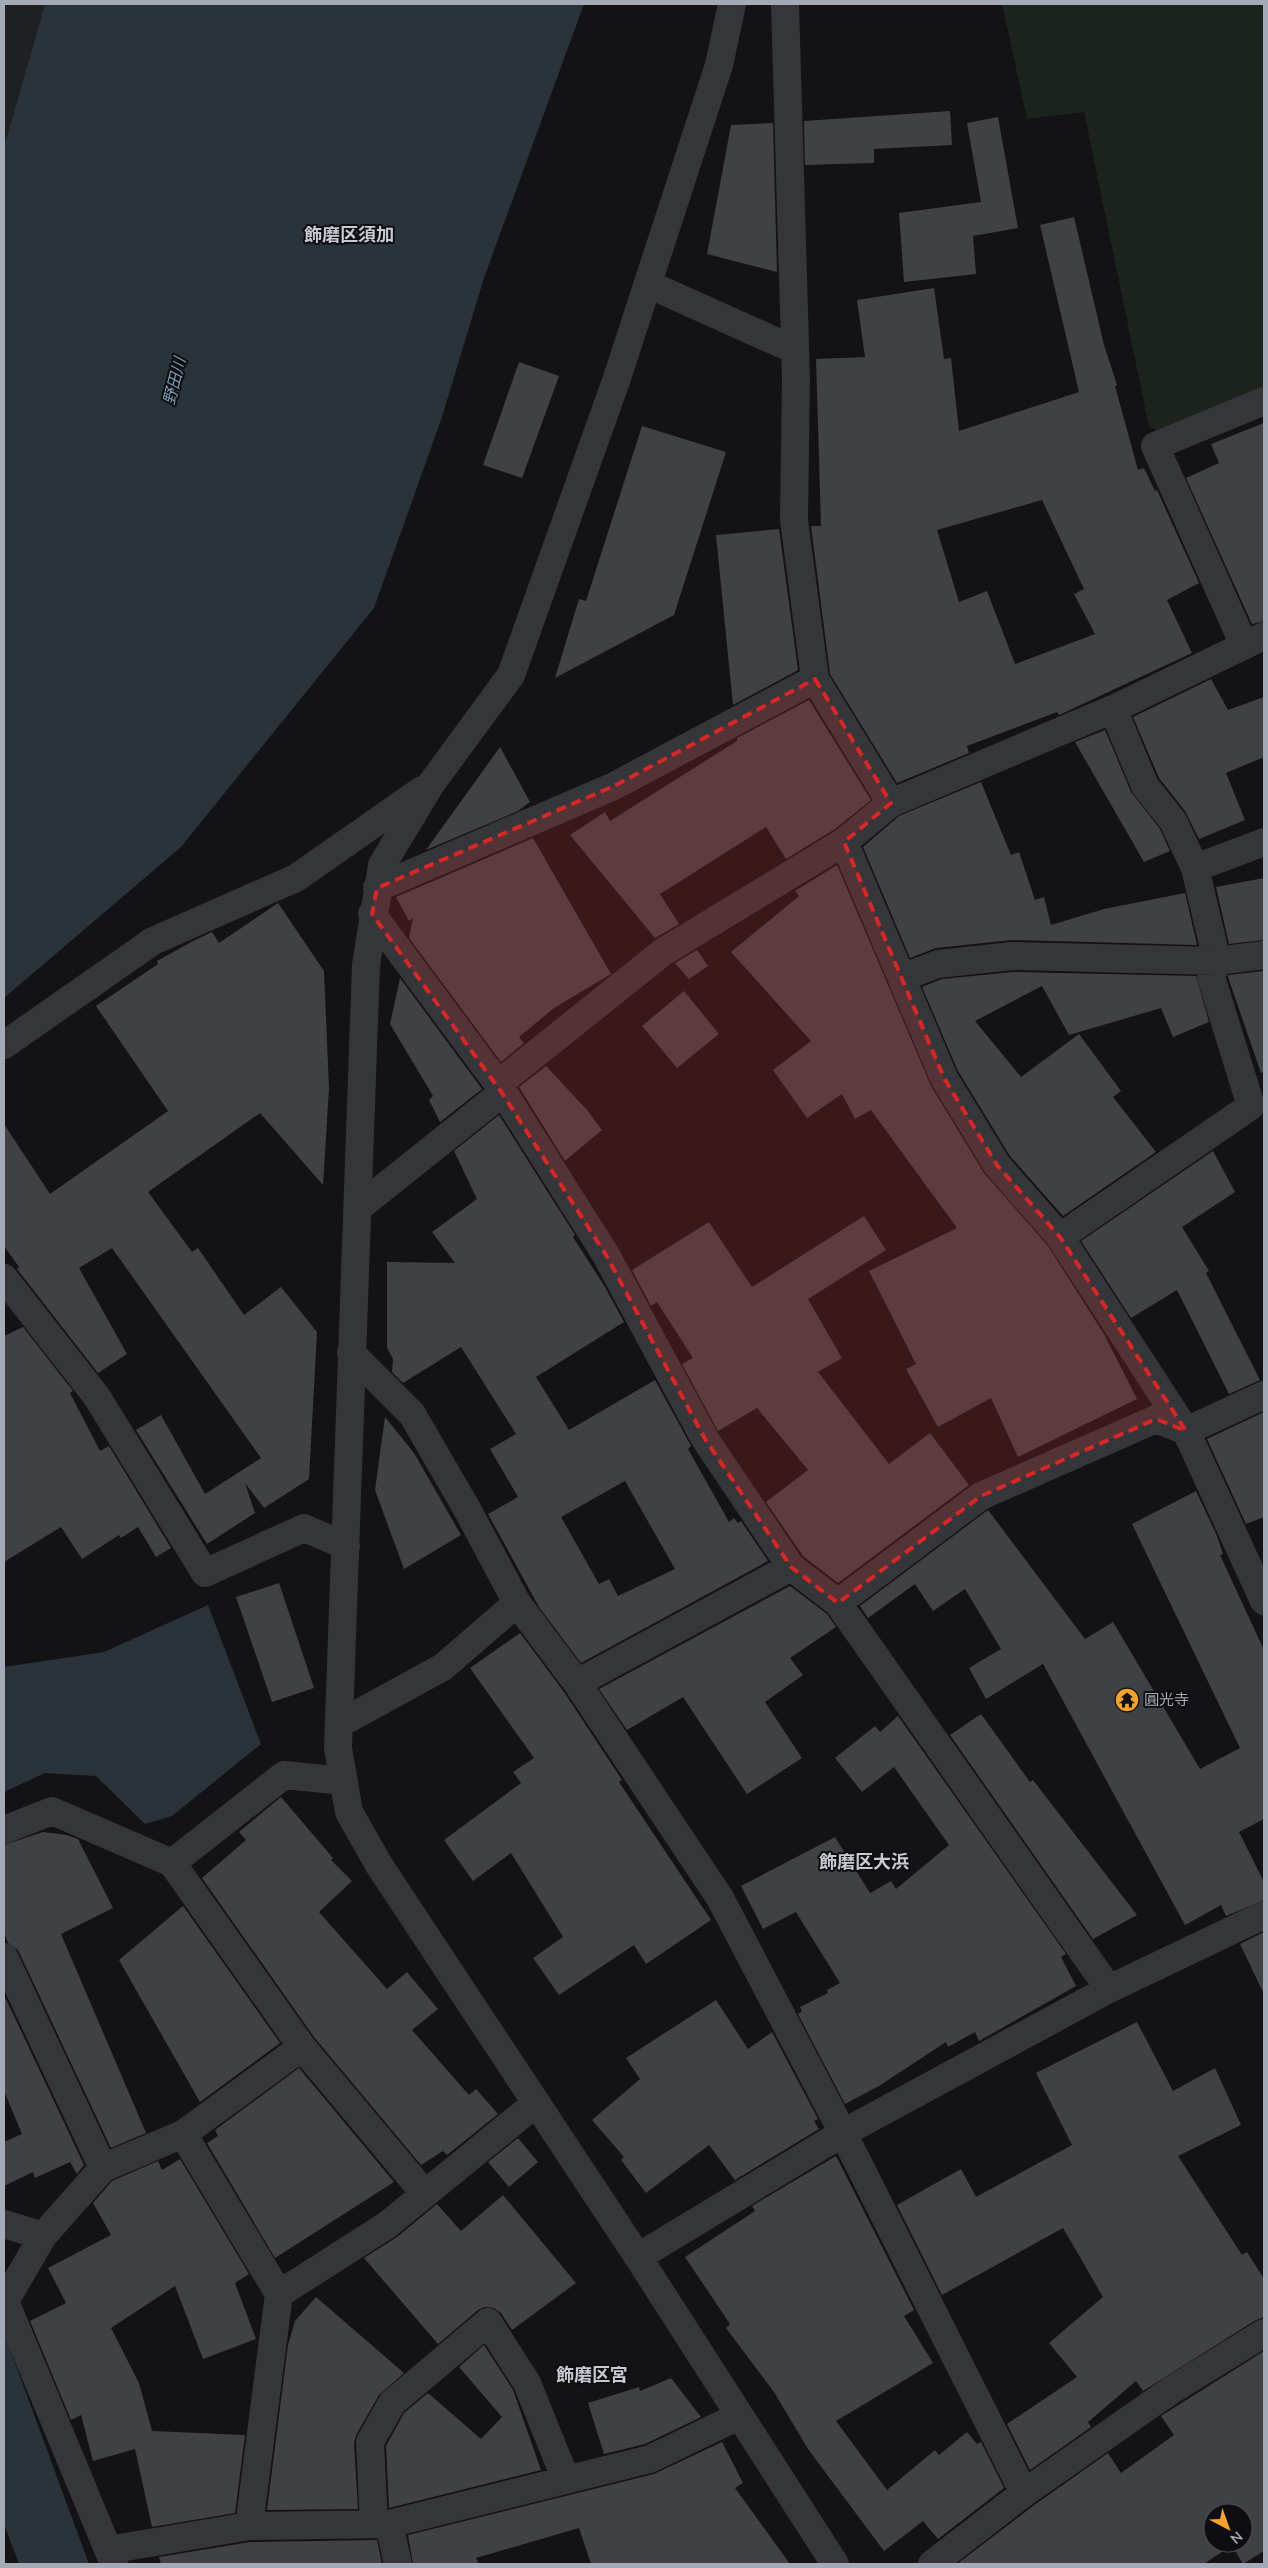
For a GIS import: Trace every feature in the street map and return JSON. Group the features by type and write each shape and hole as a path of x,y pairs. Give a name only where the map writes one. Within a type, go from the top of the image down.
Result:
{"street":[{"path":"732,4 719,65 648,284 616,381 512,675 431,784 382,865 366,965 338,1748 349,1812 379,1865 535,2104 638,2257 835,2564"},
{"path":"785,4 795,350 794,520 815,679 891,803"},
{"path":"648,284 795,350"},
{"path":"358,1208 663,952 844,842 891,803 1113,709 1254,641 1155,446 1264,401"},
{"path":"375,901 614,786 815,679"},
{"path":"1060,1237 1251,1106 1211,977 1217,961 1195,868 1173,821 1146,786 1113,709"},
{"path":"4,1045 153,941 296,878 431,784"},
{"path":"844,842 949,1086 998,1165 1060,1237 1186,1431 1264,1601"},
{"path":"1195,868 1264,842"},
{"path":"375,901 500,1088 606,1255 705,1439 791,1567 838,1603 1109,1989"},
{"path":"903,977 938,964 1012,956 1217,961 1264,955"},
{"path":"4,1278 97,1397 205,1573 304,1528 346,1546"},
{"path":"351,1353 412,1414 467,1509 517,1603 577,1683 720,1898 843,2133 1024,2493"},
{"path":"838,1603 981,1496 1156,1419 1186,1431 1264,1395"},
{"path":"577,1683 791,1567"},
{"path":"339,1724 443,1667 517,1603"},
{"path":"172,1863 284,1775 344,1781"},
{"path":"4,1830 52,1811 172,1863 302,2048 424,2194"},
{"path":"638,2257 843,2133 1109,1989 1264,1915"},
{"path":"4,1957 103,2168"},
{"path":"302,2048 184,2134 103,2168 43,2236 4,2301 111,2557 249,2526 381,2524 650,2459 739,2416"},
{"path":"279,2294 387,2225 535,2104"},
{"path":"184,2134 279,2294 249,2526"},
{"path":"4,2224 43,2236"},
{"path":"398,2564 381,2524 370,2442 392,2403 488,2322 528,2382 566,2480"},
{"path":"932,2564 1024,2493 1170,2391 1264,2333"}],"highlighted area":[{"path":"815,679 891,803 844,842 944,1078 997,1165 1060,1237 1186,1431 1156,1419 981,1496 838,1603 791,1567 705,1439 606,1255 502,1093 372,914 377,888 614,786"}],"shaded area":[{"path":"4,4 45,4 4,147"},
{"path":"1002,4 1264,4 1264,387 1165,433 1149,427 1084,112 1027,119"}],"water":[{"name":"野田川","path":"45,4 584,4 484,278 441,420 374,608 181,847 4,998 4,147"},
{"path":"208,1605 261,1744 172,1816 145,1824 96,1776 45,1773 4,1792 4,1667 104,1652"},
{"path":"4,2333 89,2564 19,2564 4,2524"}],"building":[{"path":"950,111 952,145 874,149 874,163 805,165 804,121"},
{"path":"998,117 1018,228 973,236 976,274 904,282 899,213 981,202 967,123"},
{"path":"773,123 777,272 707,254 731,125"},
{"path":"1074,217 1104,345 1117,385 1115,386 1138,470 1144,468 1155,491 1157,490 1199,583 1167,600 1192,653 1059,715 1057,712 967,746 969,753 897,783 830,674 811,526 821,526 816,359 865,357 857,300 934,288 944,359 951,358 959,431 1079,392 1040,225","holes":["1042,500 1084,589 1074,594 1095,634 1015,664 987,591 959,602 937,530"]},
{"path":"519,362 559,376 522,478 483,465"},
{"path":"1264,423 1264,621 1252,624 1186,478 1219,463 1211,444"},
{"path":"642,426 726,452 674,615 555,678 579,599 586,601"},
{"path":"779,529 798,670 733,705 716,535"},
{"path":"1211,679 1228,710 1264,697 1264,757 1226,773 1245,820 1199,839 1185,811 1159,778 1133,717"},
{"path":"809,700 871,800 835,829 786,859 766,827 660,894 679,924 655,938 570,835 605,812 610,821 737,741 737,738"},
{"path":"1105,730 1131,792 1160,829 1170,851 1144,862 1075,742"},
{"path":"500,747 530,802 518,811 426,850"},
{"path":"981,782 1011,855 1019,852 1035,900 1044,897 1051,925 1104,909 1185,893 1197,945 1012,940 936,948 910,958 863,847 899,816"},
{"path":"533,838 611,974 554,1008 519,1037 524,1043 501,1062 409,938 413,918 409,921 396,897"},
{"path":"837,865 931,1086 984,1173 1048,1246 1104,1334 1137,1399 1018,1457 991,1398 938,1427 906,1369 916,1364 869,1271 957,1228 871,1110 855,1119 842,1094 807,1118 773,1070 811,1041 731,952 799,896 795,891"},
{"path":"1264,878 1264,940 1229,944 1216,887"},
{"path":"278,903 324,971 329,1088 323,1185 260,1113 148,1192 192,1252 198,1248 244,1315 281,1287 317,1332 309,1479 264,1508 245,1483 255,1513 207,1544 136,1430 161,1415 205,1494 261,1458 112,1248 79,1268 127,1354 98,1373 17,1269 19,1267 4,1246 4,1124 50,1194 168,1111 96,1006 158,964 157,961 212,932 219,943"},
{"path":"697,950 708,966 689,979 675,963"},
{"path":"1264,971 1264,1072 1261,1073 1228,975"},
{"path":"1013,972 1196,976 1209,1022 1173,1037 1161,1008 1069,1035 1042,986 975,1021 1021,1077 1079,1034 1121,1091 1113,1097 1156,1152 1063,1216 1010,1156 958,1071 922,987 942,979"},
{"path":"400,978 482,1089 440,1122 429,1100 433,1096 390,1024"},
{"path":"684,991 719,1034 677,1068 642,1026"},
{"path":"546,1066 587,1110 602,1130 565,1161 519,1087"},
{"path":"499,1115 575,1235 573,1237 605,1287 624,1322 536,1377 569,1430 655,1380 691,1446 688,1449 729,1522 734,1518 738,1523 741,1521 768,1561 581,1663 539,1607 488,1514 518,1497 490,1449 516,1434 461,1347 403,1383 392,1372 393,1359 387,1348 387,1262 455,1263 432,1232 477,1199 454,1151","holes":["625,1481 675,1569 618,1596 609,1579 599,1584 561,1517"]},
{"path":"1213,1151 1235,1192 1182,1227 1209,1271 1206,1273 1260,1380 1229,1394 1177,1290 1131,1318 1081,1241"},
{"path":"864,1216 886,1250 808,1299 842,1358 818,1372 889,1464 930,1433 969,1485 838,1583 803,1556 766,1502 808,1470 757,1408 718,1431 682,1364 693,1358 657,1302 651,1306 632,1270 709,1222 752,1287"},
{"path":"23,1327 73,1391 70,1393 100,1451 109,1446 171,1548 156,1557 138,1527 121,1538 119,1535 82,1559 61,1527 4,1562 4,1336"},
{"path":"1264,1412 1264,1517 1246,1524 1207,1439"},
{"path":"385,1417 414,1453 461,1535 404,1569 375,1490"},
{"path":"1196,1491 1217,1536 1223,1554 1220,1555 1264,1650 1264,1819 1239,1832 1264,1882 1264,1900 1226,1916 1221,1905 1185,1925 1043,1664 986,1699 969,1668 1001,1649 965,1589 933,1611 915,1584 868,1618 860,1606 988,1510 1085,1639 1113,1622 1200,1769 1240,1748 1132,1524"},
{"path":"279,1583 314,1688 272,1702 236,1597"},
{"path":"790,1586 827,1614 836,1627 790,1658 803,1675 765,1702 802,1758 747,1794 683,1697 627,1730 599,1689"},
{"path":"520,1633 564,1692 622,1780 619,1782 711,1920 646,1964 634,1945 559,1995 533,1958 563,1937 511,1853 473,1881 444,1840 521,1783 513,1772 534,1758 470,1668"},
{"path":"981,1714 1030,1782 1033,1780 1137,1915 1093,1939 950,1735"},
{"path":"898,1716 1066,1954 1061,1957 1076,1986 979,2041 975,2032 948,2047 946,2042 879,2086 845,2104 798,2014 802,2011 800,2007 828,1993 827,1990 840,1983 796,1912 763,1929 741,1886 835,1837 870,1893 891,1881 896,1889 949,1845 894,1767 862,1792 835,1758 875,1726 880,1732"},
{"path":"281,1797 333,1858 331,1860 352,1881 319,1912 387,1989 407,1972 438,2009 412,2030 469,2095 476,2089 498,2114 447,2155 443,2151 421,2165 314,2037 202,1878 246,1840 239,1832"},
{"path":"43,1832 67,1835 78,1839 113,1908 61,1934 146,2133 111,2148 18,1950 8,1943 4,1932 4,1845"},
{"path":"183,1906 280,2043 200,2102 119,1960"},
{"path":"1264,1932 1264,1994 1240,1944"},
{"path":"6,1999 84,2165 77,2174 70,2162 35,2178 33,2172 4,2186 4,2142 22,2134 4,2091 4,2000"},
{"path":"716,2000 748,2049 772,2032 818,2119 814,2121 819,2129 735,2180 709,2145 646,2193 621,2160 624,2157 592,2120 640,2079 626,2058"},
{"path":"1137,2022 1173,2091 1215,2068 1241,2125 1178,2156 1242,2255 1247,2252 1264,2279 1264,2317 1256,2320 1143,2391 1136,2381 1088,2422 1091,2427 1030,2470 1007,2424 1077,2377 1049,2343 1103,2297 1063,2228 942,2295 897,2205 961,2169 976,2197 1072,2145 1036,2073"},
{"path":"299,2068 394,2182 275,2258 207,2143 218,2136 215,2130"},
{"path":"518,2138 538,2162 509,2187 488,2162"},
{"path":"836,2156 914,2310 904,2316 933,2363 836,2421 887,2490 935,2450 939,2455 967,2432 977,2444 981,2442 1004,2488 938,2539 923,2521 884,2551 808,2449 774,2392 726,2328 730,2324 685,2257 755,2211 752,2206"},
{"path":"180,2159 249,2274 235,2283 256,2339 203,2359 175,2286 111,2328 139,2383 152,2431 245,2435 235,2513 152,2527 135,2449 93,2461 81,2415 71,2420 30,2321 66,2303 48,2268 111,2235 93,2203 112,2181 158,2161 162,2170"},
{"path":"503,2195 576,2283 512,2330 501,2313 494,2308 485,2307 478,2310 438,2344 364,2258 397,2237 437,2204 461,2231"},
{"path":"316,2297 404,2373 379,2395 356,2435 354,2443 358,2509 267,2510 288,2345 295,2321"},
{"path":"484,2345 513,2390 541,2470 389,2508 386,2446 404,2413 428,2393 481,2439 502,2417 459,2367"},
{"path":"1264,2351 1264,2551 1243,2564 1237,2553 1253,2553 1253,2503 1203,2503 1203,2553 1220,2553 1204,2564 957,2564 1033,2506 1108,2453 1121,2473 1174,2435 1161,2416"},
{"path":"671,2378 701,2417 645,2444 604,2454 588,2403 639,2387 640,2391"},
{"path":"722,2442 743,2483 735,2488 790,2564 591,2564 579,2528 476,2558 479,2564 413,2564 408,2535 654,2474"},
{"path":"377,2540 382,2564 161,2564 159,2557 250,2542"}],"place":[{"name":"圓光寺","path":"1127,1700"}],"district":[{"name":"飾磨区須加","path":"349,235"},
{"name":"飾磨区大浜","path":"864,1862"},
{"name":"飾磨区宮","path":"592,2375"}]}
